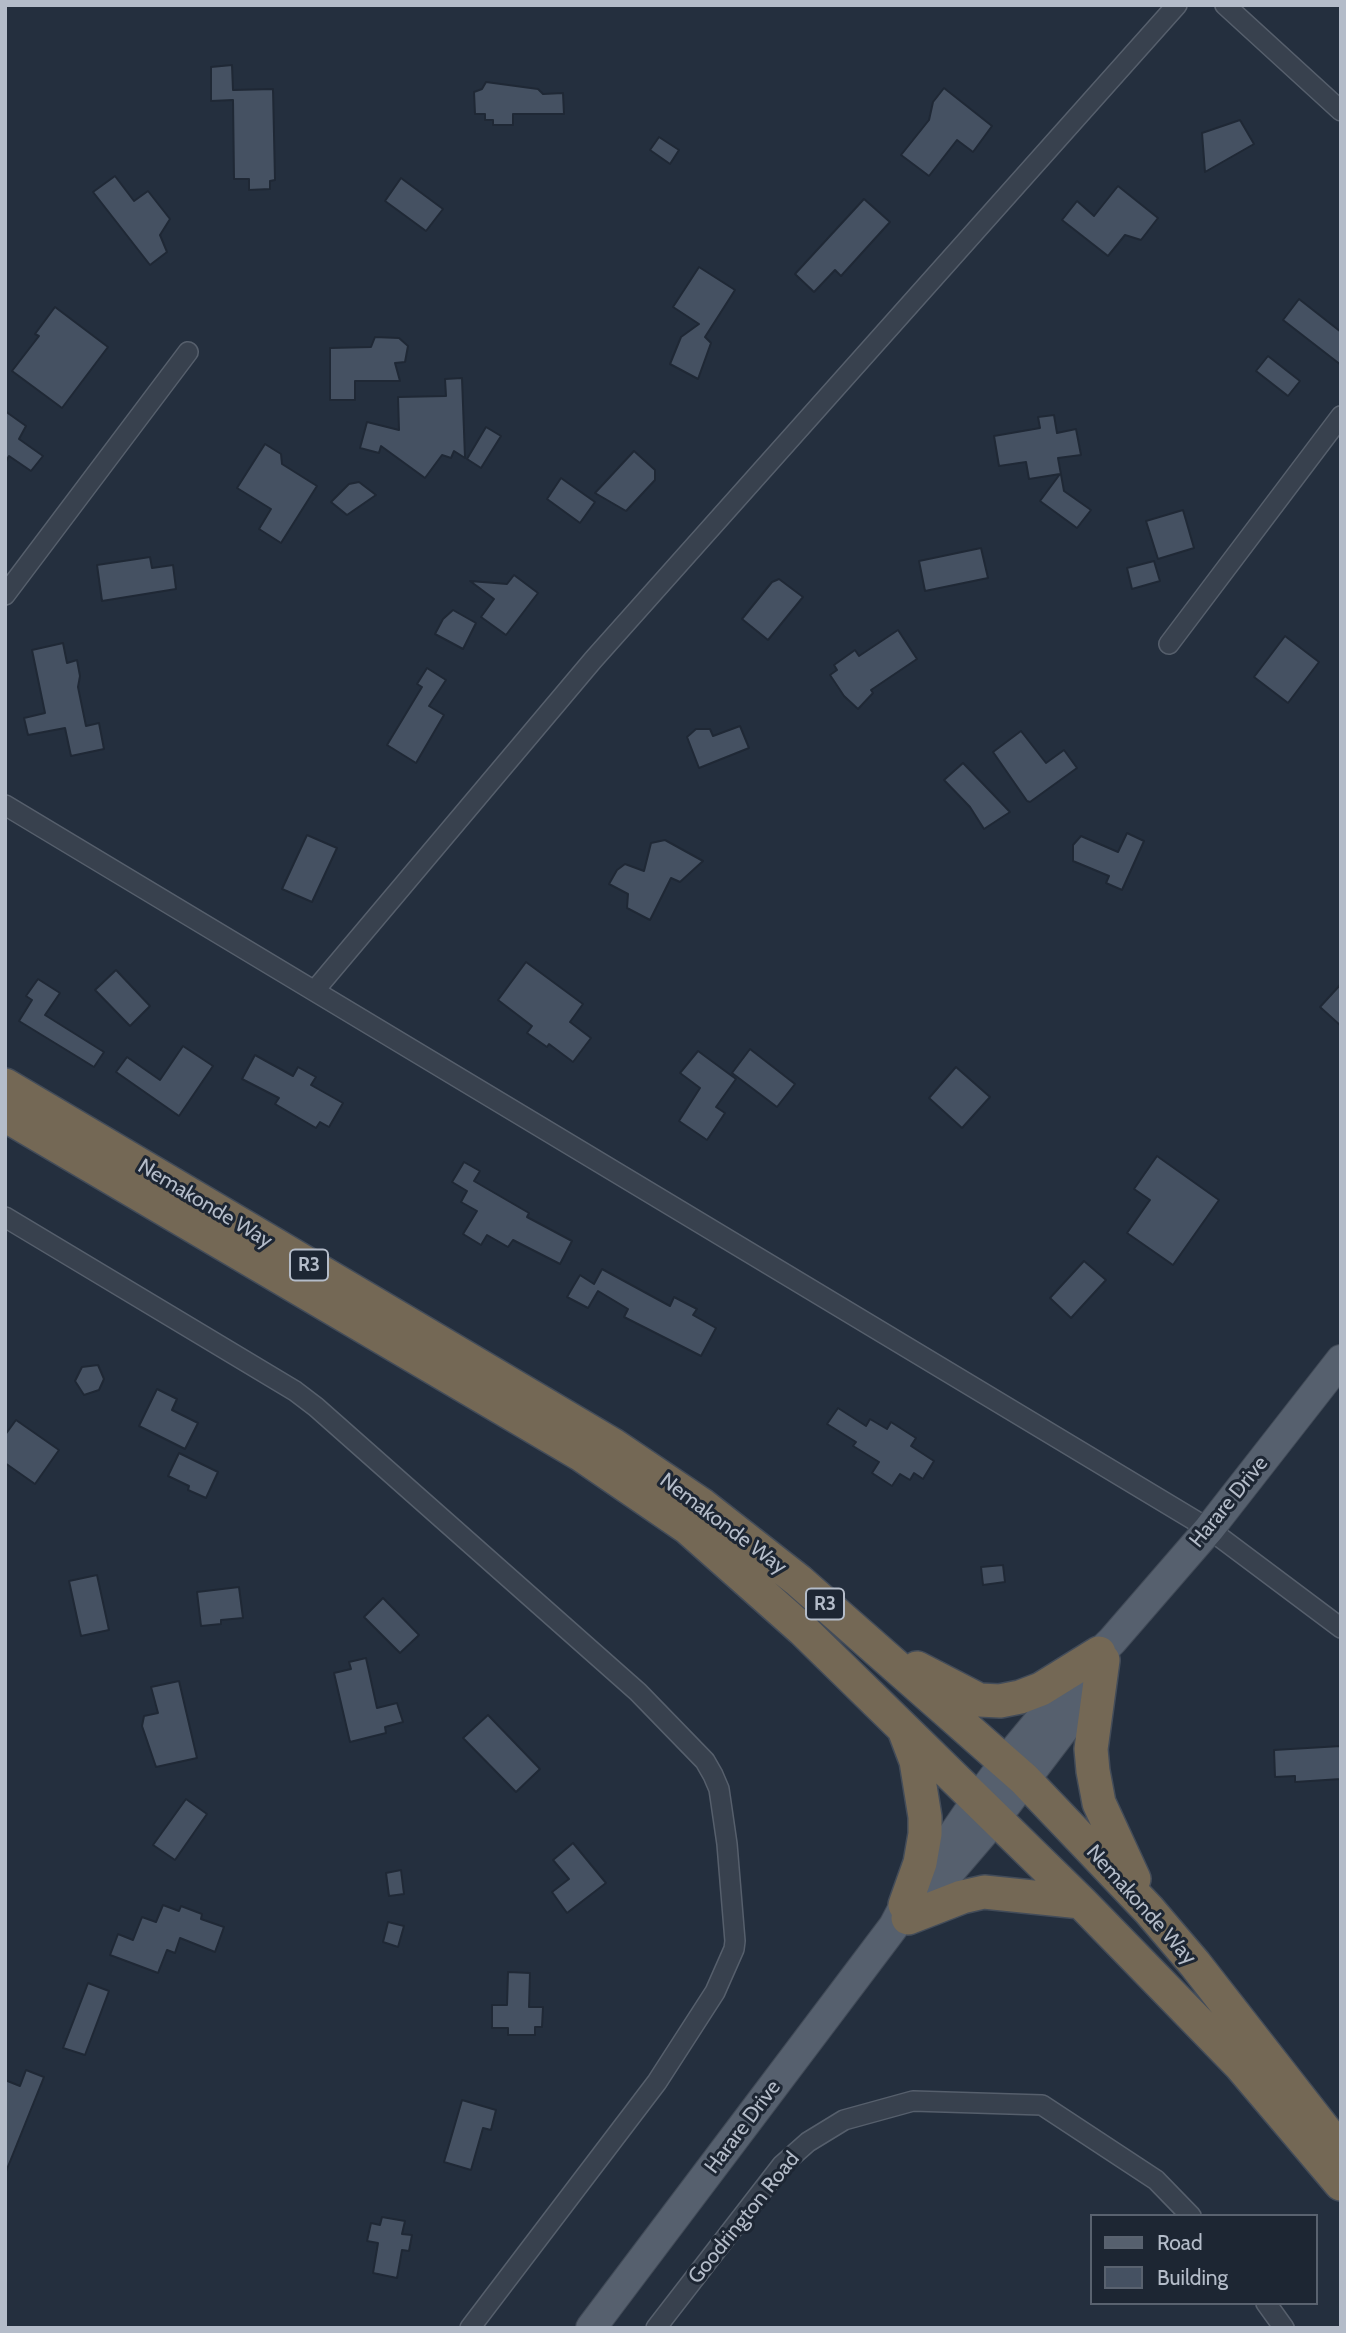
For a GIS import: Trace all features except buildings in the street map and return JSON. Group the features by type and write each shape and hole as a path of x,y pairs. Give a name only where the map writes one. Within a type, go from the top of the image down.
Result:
{"highway":[{"name":"Nemakonde Way","path":"5,1085 624,1452 702,1505 799,1581 1015,1770 1149,1910 1195,1964 1341,2151"},
{"name":"Nemakonde Way","path":"5,1115 580,1454 688,1528 768,1598 1081,1902 1241,2066 1341,2184"},
{"path":"869,1643 979,1700 1000,1701 1041,1689 1105,1651"},
{"path":"1105,1651 1091,1749 1093,1772 1099,1803 1149,1910"},
{"path":"902,1916 920,1863 925,1834 916,1761 903,1728"},
{"path":"902,1916 962,1896 984,1892 1081,1902"}],"main road":[{"name":"Harare Drive","path":"591,2328 1015,1770 1079,1706 1105,1651 1209,1528 1341,1360"}],"street":[{"path":"315,990 593,660 1177,5"},
{"path":"1225,5 1341,111"},
{"path":"5,596 188,352"},
{"path":"1169,644 1341,416"},
{"path":"5,805 1209,1528 1341,1628"},
{"path":"5,1217 283,1384 316,1407 638,1692 705,1761 719,1789 727,1844 735,1941 715,1992 657,2082 470,2328"},
{"name":"Goodrington Road","path":"656,2328 782,2165 808,2142 844,2120 913,2101 1042,2105 1156,2180 1189,2214"},
{"path":"1267,2305 1284,2328"}]}
